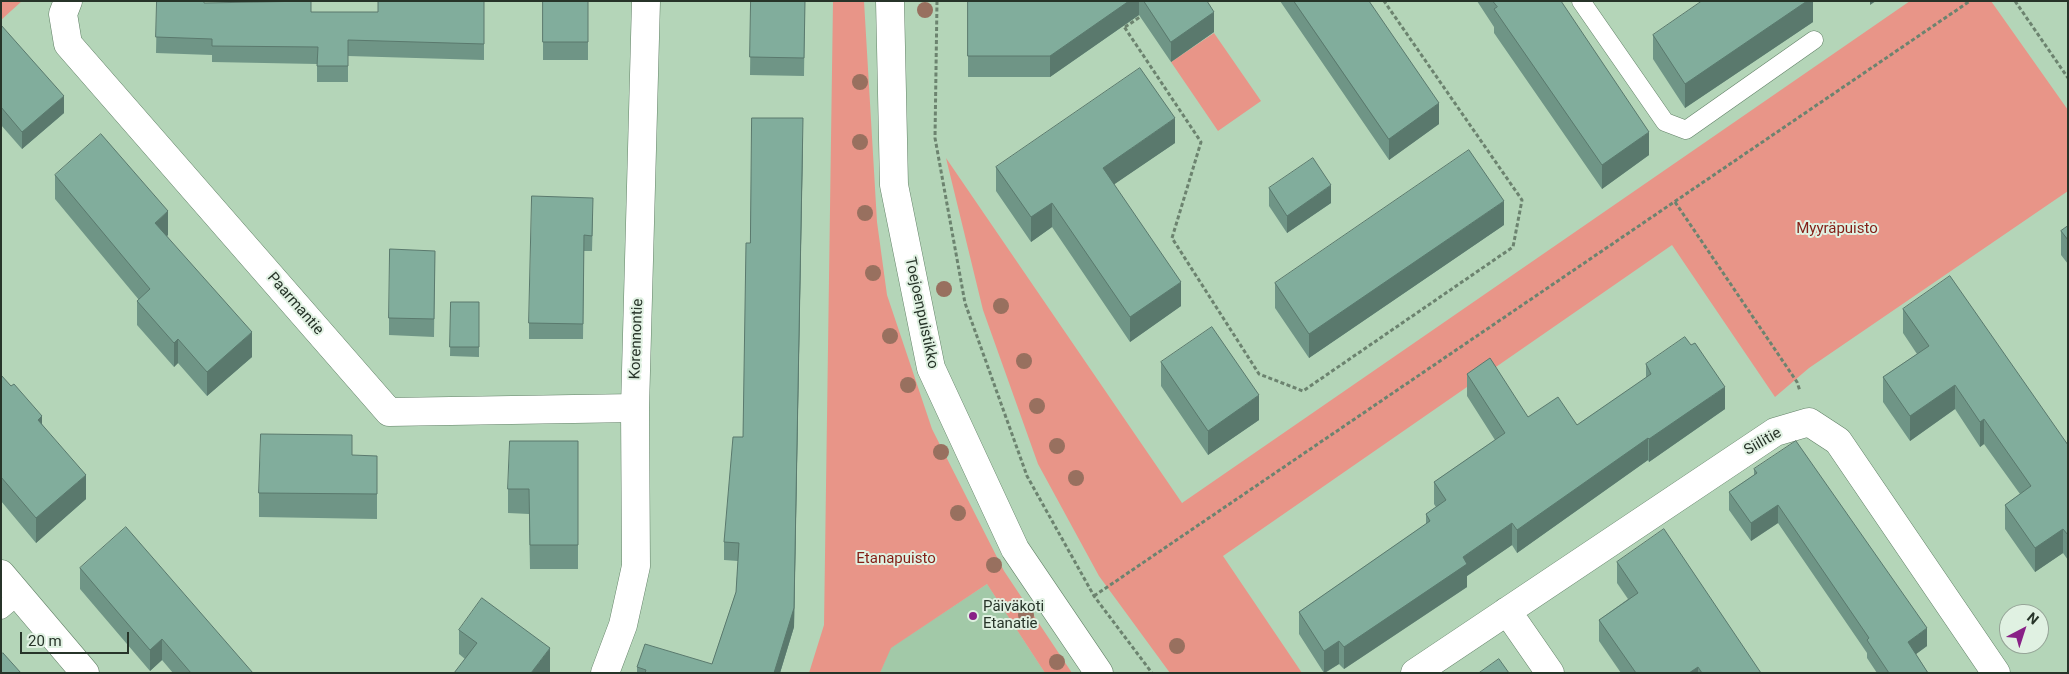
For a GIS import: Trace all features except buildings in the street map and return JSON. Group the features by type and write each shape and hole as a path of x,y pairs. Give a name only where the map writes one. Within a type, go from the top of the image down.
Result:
{"street":[{"name":"Paarmantie","path":"68,1 62,14 68,44 389,412 635,408"},
{"name":"Korennontie","path":"605,673 623,626 636,566 635,408 646,1"},
{"name":"Toejoenpuistikko","path":"890,1 894,185 931,368 1015,549 1099,673"},
{"name":"Siilitie","path":"1415,673 1775,432 1808,422"},
{"path":"1808,422 1838,441 1996,673"},
{"path":"1,574 10,603 85,673"},
{"path":"1507,611 1550,673"}],"lane":[{"path":"1581,1 1665,122 1686,130 1814,40"}],"path":[{"path":"937,1 935,138 965,303 1027,476 1094,596 1152,673"},
{"path":"1120,20 1201,142 1172,238 1259,374 1303,391 1513,247 1522,200 1384,1"},
{"path":"1094,596 1970,1"},
{"path":"2014,1 2068,78"},
{"path":"1125,27 1148,11"},
{"path":"1675,202 1797,382 1808,422"}],"shaded area":[{"name":"Päiväkoti Etanatie","path":"987,584 1045,673 880,673 890,648"}],"green space":[{"path":"1,1 22,1 1,20"},
{"name":"Etanapuisto","path":"833,1 864,1 877,222 887,295 932,429 1004,571 1072,673 1045,673 987,584 891,648 880,673 809,673 824,625"},
{"name":"Myyräpuisto","path":"1910,1 1991,1 2068,110 2068,191 1809,368 1775,397 1672,245 1223,556 1302,673 1170,673 1099,576 1038,464 983,310 946,158 1182,503"},
{"path":"1214,33 1261,101 1218,131 1171,62"}],"place":[{"name":"Päiväkoti Etanatie","path":"973,616"}]}
